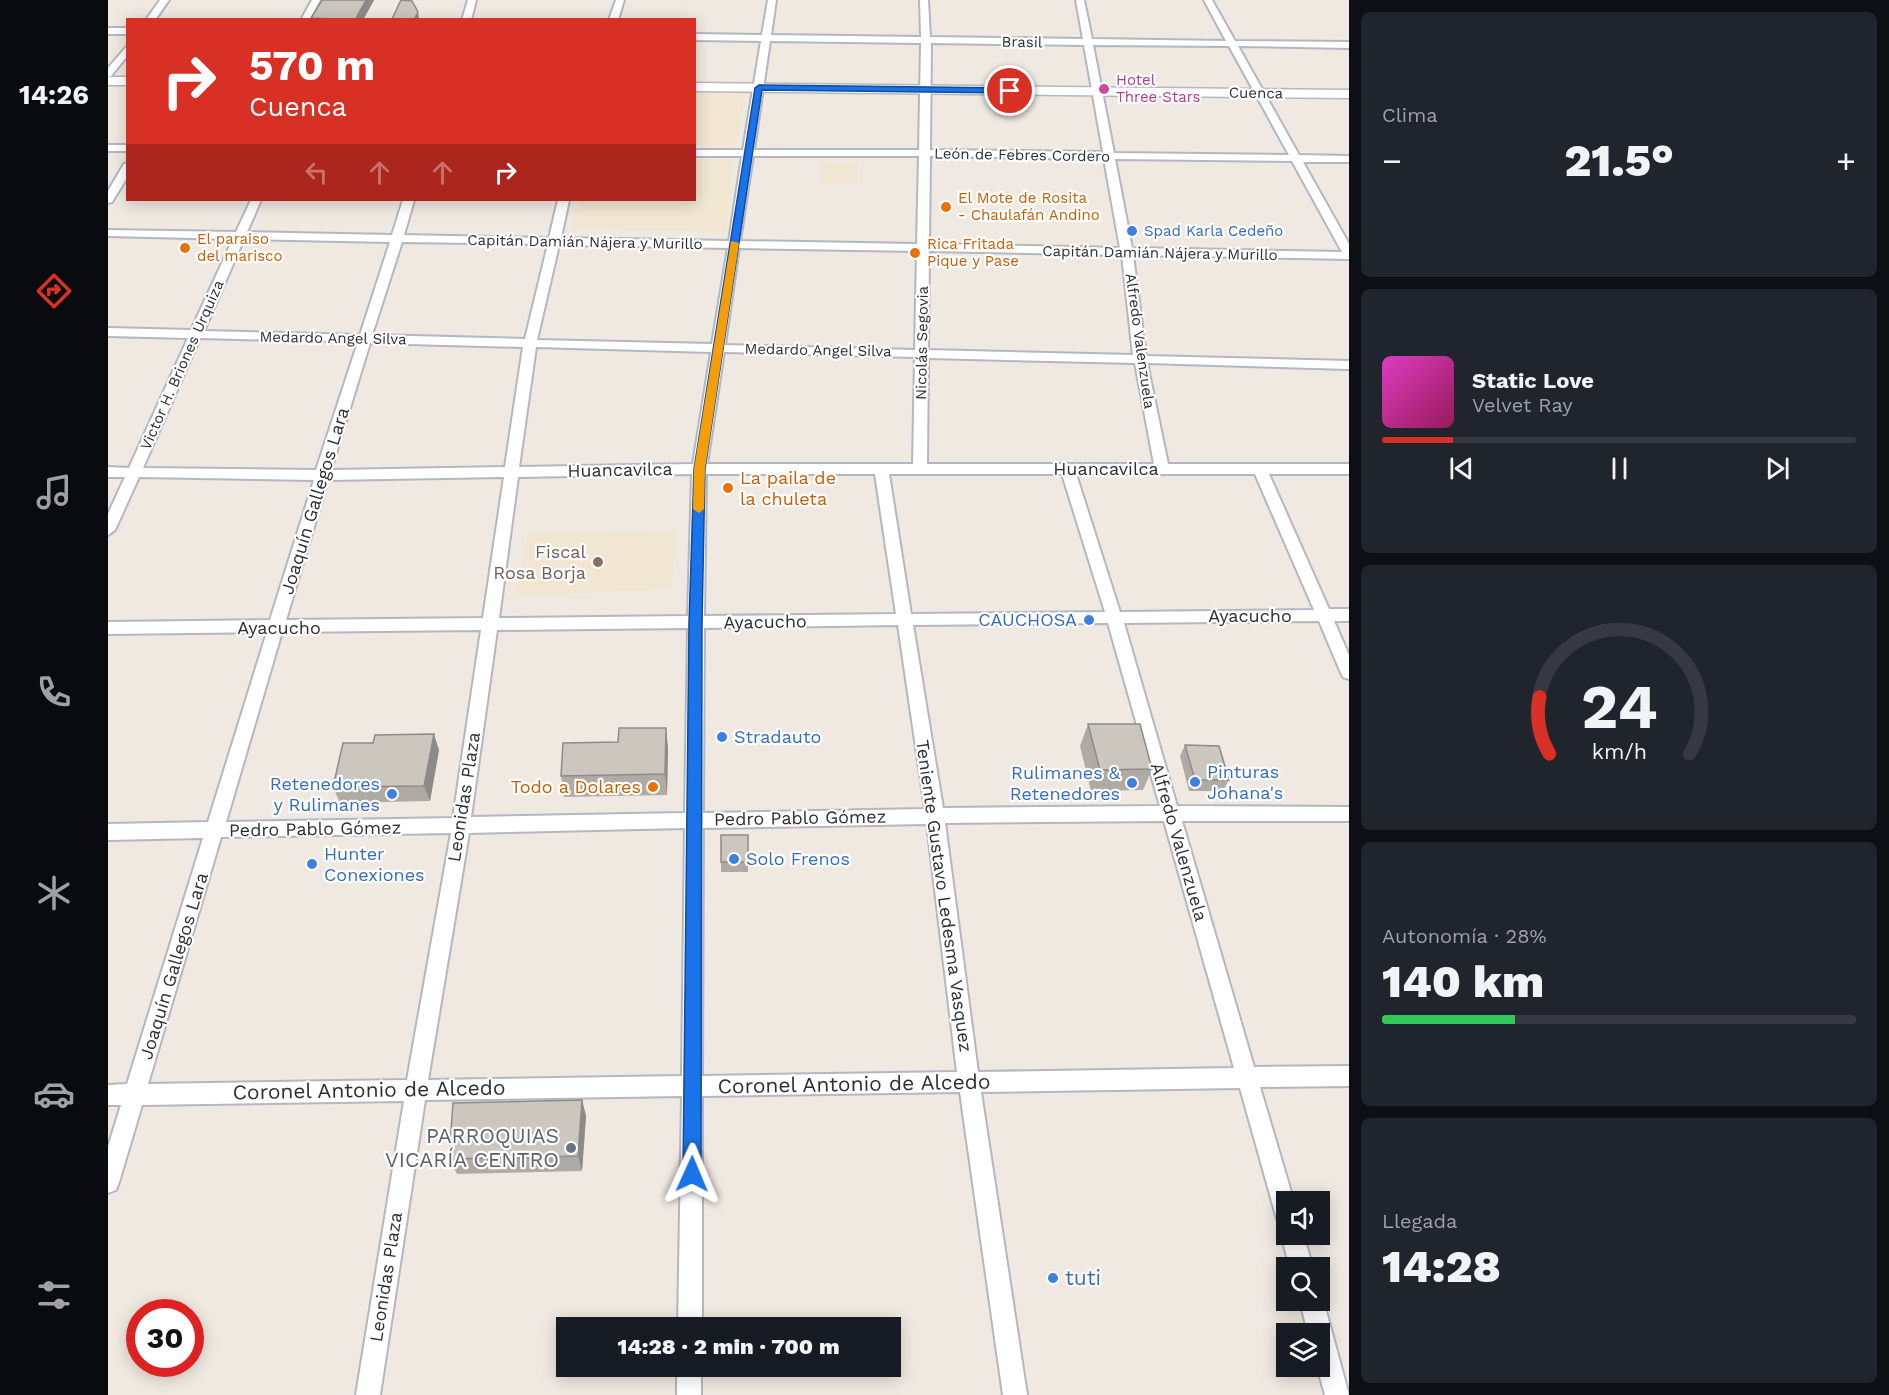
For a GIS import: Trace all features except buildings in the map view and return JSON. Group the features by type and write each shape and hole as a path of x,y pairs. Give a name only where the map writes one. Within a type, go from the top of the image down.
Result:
{"main road":[{"path":"108,81 126,81"},
{"name":"Cuenca","path":"696,87 1349,94"}],"street":[{"path":"152,18 165,0"},
{"path":"305,18 316,0"},
{"path":"467,18 472,0"},
{"path":"614,18 620,0"},
{"path":"690,1317 699,469 772,0"},
{"name":"Nicolás Segovia","path":"920,469 926,41 924,0"},
{"name":"Alfredo Valenzuela","path":"1080,0 1127,252 1140,358 1162,469"},
{"path":"1208,0 1349,255"},
{"path":"108,31 126,31"},
{"name":"Brasil","path":"696,37 1349,45"},
{"path":"108,74 126,51"},
{"path":"108,148 126,148"},
{"name":"León de Febres Cordero","path":"696,153 924,153 1349,159"},
{"path":"108,200 126,169"},
{"name":"Victor H. Briones Urquiza","path":"108,530 256,201"},
{"name":"Joaquín Gallegos Lara","path":"108,1182 275,628 409,201"},
{"name":"Leonidas Plaza","path":"368,1395 416,1089 461,826 531,343 564,201"},
{"name":"Capitán Damián Nájera y Murillo","path":"108,233 399,237 553,243 1349,255"},
{"name":"Medardo Angel Silva","path":"108,332 1349,365"},
{"name":"Huancavilca","path":"108,472 322,475 699,469 1349,469"},
{"name":"Teniente Gustavo Ledesma Vasquez","path":"881,469 934,816 969,1083 1016,1395"},
{"name":"Alfredo Valenzuela","path":"1068,469 1114,616 1280,1191"},
{"path":"1260,469 1349,673"},
{"name":"Ayacucho","path":"108,628 1349,615"},
{"name":"Pedro Pablo Gómez","path":"108,832 934,816 1170,813 1349,814"},
{"name":"Coronel Antonio de Alcedo","path":"108,1095 1349,1076"},
{"path":"1314,1311 1338,1395"},
{"path":"688,1395 689,1377"}],"shaded area":[{"path":"696,92 745,92 737,145 696,146"},
{"path":"696,160 732,160 727,232 572,229 579,201 696,201"},
{"path":"821,162 857,163 857,184 821,184"},
{"name":"Fiscal Rosa Borja","path":"676,531 671,589 516,596 528,534"}],"slow traffic":[{"path":"699,509 699,469 734,243"}],"place":[{"name":"Hotel Three Stars","path":"1104,89"},
{"name":"El Mote de Rosita - Chaulafán Andino","path":"946,207"},
{"name":"Spad Karla Cedeño","path":"1132,231"},
{"name":"El paraiso del marisco","path":"185,248"},
{"name":"Rica Fritada Pique y Pase","path":"915,253"},
{"name":"La paila de la chuleta","path":"728,488"},
{"name":"Fiscal Rosa Borja","path":"598,562"},
{"name":"CAUCHOSA","path":"1089,620"},
{"name":"Stradauto","path":"722,737"},
{"name":"Pinturas Johana's","path":"1195,782"},
{"name":"Rulimanes & Retenedores","path":"1132,783"},
{"name":"Todo a Dolares","path":"653,787"},
{"name":"Retenedores y Rulimanes","path":"392,794"},
{"name":"Solo Frenos","path":"734,859"},
{"name":"Hunter Conexiones","path":"312,864"},
{"name":"PARROQUIAS VICARÍA CENTRO","path":"571,1148"},
{"name":"tuti","path":"1053,1278"}],"route":[{"path":"692,1174 699,469 759,88 1010,91"}]}
